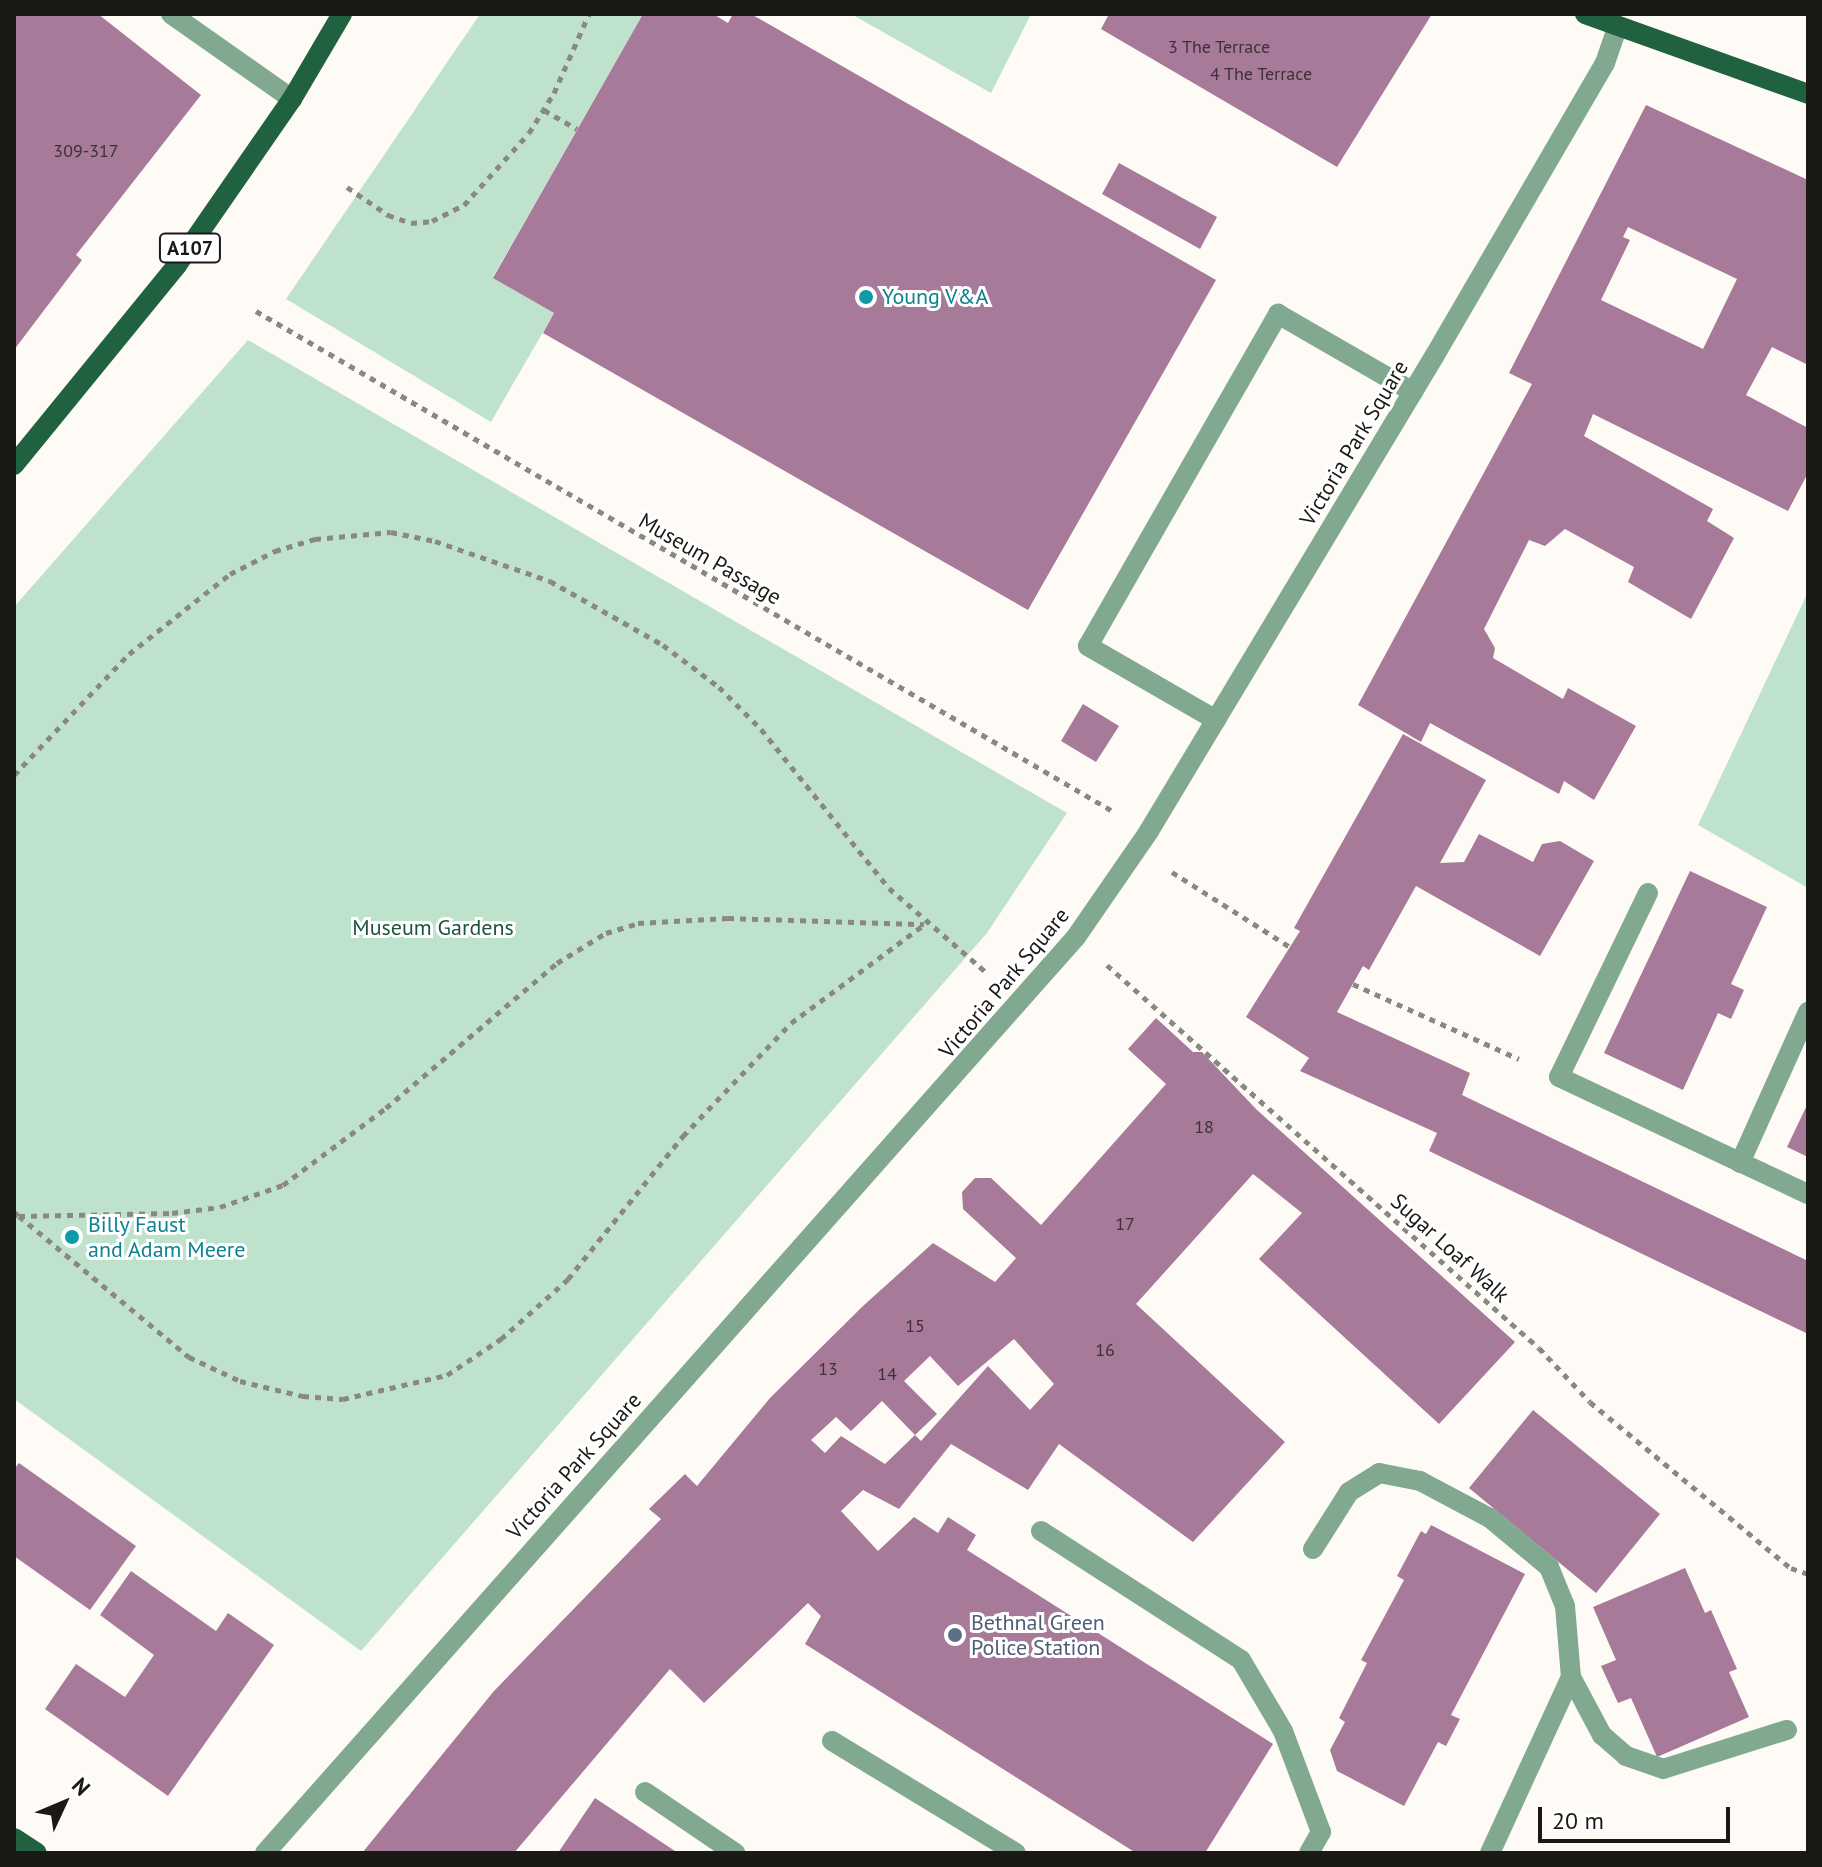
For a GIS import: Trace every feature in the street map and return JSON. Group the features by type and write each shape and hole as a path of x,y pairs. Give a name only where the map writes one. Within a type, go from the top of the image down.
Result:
{"main road":[{"name":"A107","path":"14,465 177,265 292,99 342,14"},
{"path":"1585,14 1808,94"},
{"path":"14,1838 37,1853"}],"street":[{"path":"171,14 292,99"},
{"name":"Victoria Park Square","path":"265,1853 1025,1001 1076,937 1149,831 1413,392 1605,63 1618,26"},
{"path":"1216,720 1088,646 1278,314 1413,392"},
{"path":"1648,893 1559,1077 1808,1194"},
{"path":"1740,1163 1808,1012"},
{"path":"1313,1549 1349,1492 1379,1473 1420,1481 1490,1518 1549,1567 1565,1606 1571,1677 1602,1735 1626,1756 1663,1769 1787,1730"},
{"path":"1041,1531 1241,1660 1283,1731 1321,1832 1309,1853"},
{"path":"1490,1853 1517,1802 1571,1677"},
{"path":"832,1741 1016,1853"},
{"path":"645,1792 735,1853"}],"path":[{"path":"347,187 388,215 411,223 432,221 464,205 493,179 544,110 589,14"},
{"path":"544,110 577,129"},
{"name":"Museum Passage","path":"256,311 1149,831"},
{"path":"14,775 87,694 198,594 275,551 363,531 391,532 435,541 550,581 663,645 719,687 761,729 844,837 925,924 1025,1001"},
{"path":"1137,850 1290,947"},
{"path":"16,1214 220,1207 283,1185 375,1117 557,963 606,933 638,923 728,918 925,924"},
{"path":"16,1214 189,1357 240,1381 303,1396 343,1399 447,1375 501,1339 568,1279 683,1136 791,1023 925,924"},
{"name":"Sugar Loaf Walk","path":"1076,937 1539,1348 1590,1402 1791,1568 1808,1574"},
{"path":"1353,984 1559,1077"}],"green space":[{"path":"480,14 643,14 493,277 554,313 491,422 286,299"},
{"path":"851,14 1031,14 991,93"},
{"name":"Museum Gardens","path":"248,340 1067,813 987,933 361,1651 14,1399 14,607"},
{"path":"1808,592 1808,888 1698,825"}],"building":[{"path":"14,14 98,14 201,95 76,255 82,260 14,350"},
{"name":"Young V&A","path":"643,14 713,14 728,23 733,14 751,14 1216,280 1028,610 543,333 554,313 493,278"},
{"path":"1109,14 1432,14 1337,167 1101,29"},
{"path":"1646,105 1808,180 1808,365 1772,347 1746,395 1808,428 1808,473 1788,511 1593,414 1584,436 1713,509 1707,521 1734,538 1691,619 1628,582 1634,567 1565,529 1545,546 1529,540 1484,629 1495,648 1493,658 1563,699 1568,688 1636,726 1594,800 1564,781 1559,794 1430,723 1421,742 1358,705 1532,384 1509,373","holes":["1628,227 1737,279 1703,349 1601,300 1630,240 1623,237"]},
{"path":"1119,163 1217,217 1200,249 1102,194"},
{"path":"1083,704 1119,726 1096,762 1061,741"},
{"path":"1403,734 1486,780 1440,863 1464,862 1479,834 1533,862 1542,844 1560,841 1594,861 1540,956 1416,886 1369,970 1363,966 1337,1012 1470,1073 1462,1095 1808,1261 1808,1334 1429,1151 1437,1133 1300,1071 1309,1058 1246,1017 1300,931 1294,928"},
{"path":"1690,871 1767,907 1731,984 1744,990 1731,1019 1718,1013 1683,1090 1604,1053"},
{"path":"1156,1018 1193,1052 1202,1052 1256,1109 1515,1342 1439,1424 1259,1259 1302,1213 1253,1174 1136,1304 1285,1442 1193,1542 1059,1444 1028,1490 951,1444 899,1509 863,1490 841,1511 878,1551 914,1517 938,1533 948,1517 976,1535 967,1550 1273,1744 1205,1853 1136,1853 805,1644 821,1616 808,1603 704,1703 670,1669 514,1853 362,1853 494,1691 661,1519 649,1509 685,1474 697,1486 770,1398 863,1306 933,1243 995,1282 1016,1258 963,1209 962,1192 975,1178 991,1178 1041,1225 1166,1084 1128,1049","holes":["1014,1339 1054,1384 1030,1410 988,1366 921,1441 915,1435 937,1414 904,1381 930,1356 958,1386","882,1401 915,1435 885,1464 841,1436 825,1453 811,1440 836,1417 851,1431"]},
{"path":"1808,1103 1808,1157 1787,1147"},
{"path":"1533,1410 1660,1514 1596,1593 1469,1488"},
{"path":"19,1463 136,1546 90,1610 14,1556 14,1469"},
{"path":"1431,1525 1525,1574 1451,1715 1460,1719 1446,1746 1438,1742 1404,1806 1337,1771 1330,1750 1345,1722 1339,1718 1367,1663 1361,1660 1404,1580 1397,1576 1421,1531 1426,1534"},
{"path":"1685,1568 1705,1613 1711,1610 1737,1669 1729,1672 1749,1717 1657,1757 1631,1698 1618,1703 1601,1666 1616,1660 1593,1607"},
{"path":"131,1571 216,1631 228,1613 274,1645 168,1796 45,1709 76,1664 125,1697 154,1655 100,1615"},
{"path":"595,1798 678,1853 558,1853"}],"place":[{"name":"Young V&A","path":"866,297"},
{"name":"Billy Faust and Adam Meere","path":"72,1237"},
{"name":"Bethnal Green Police Station","path":"955,1635"}]}
